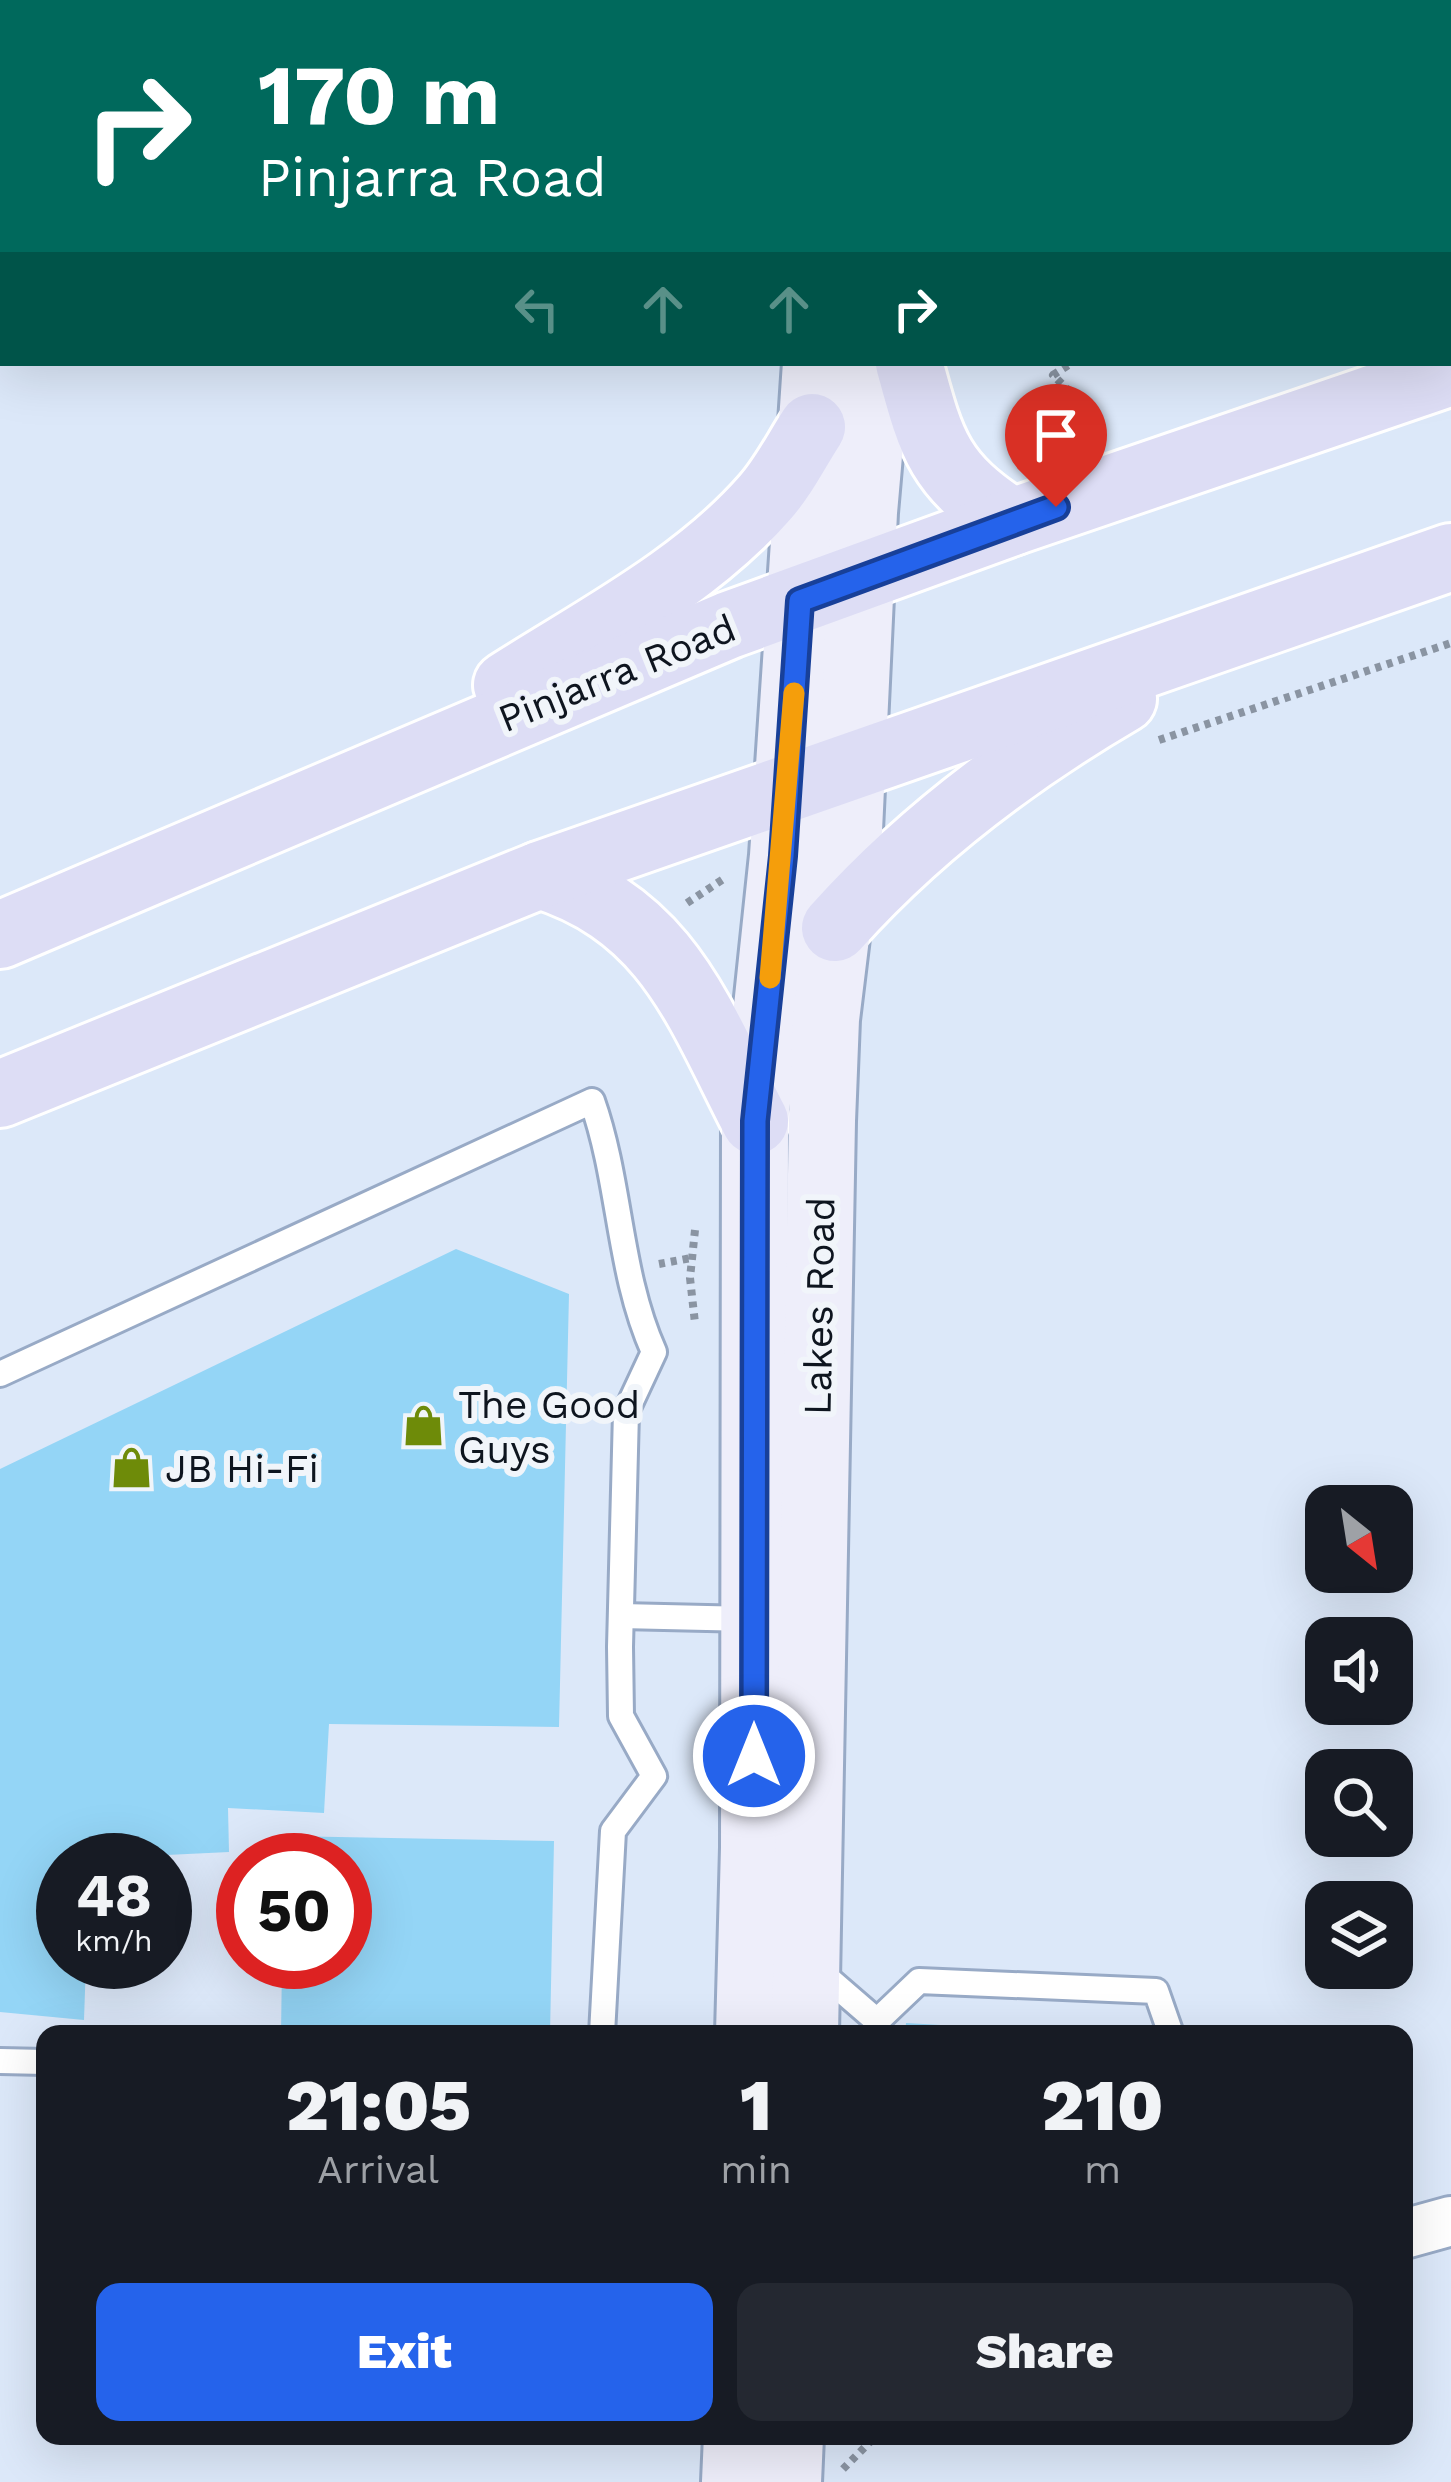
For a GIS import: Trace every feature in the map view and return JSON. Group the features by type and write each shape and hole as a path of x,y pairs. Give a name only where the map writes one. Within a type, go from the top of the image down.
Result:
{"main road":[{"name":"Lakes Road","path":"748,2025 755,1121 787,791 816,366"},
{"name":"Lakes Road","path":"805,2025 822,1121 835,928 854,766 861,579 878,366"},
{"path":"910,366 926,430 947,472 1012,522"},
{"name":"Pinjarra Road","path":"0,935 368,775 800,601 1012,522 1451,372"},
{"path":"368,775 661,586 713,546 770,493 812,427"},
{"path":"0,1094 540,875 1451,557"},
{"path":"835,928 916,843 1055,741 1245,628"},
{"path":"540,875 585,890 644,930 699,1012 755,1121"},
{"path":"736,2482 737,2445"},
{"path":"788,2482 790,2445"}],"street":[{"path":"1413,2232 1451,2221"}],"lane":[{"path":"0,1374 592,1101 608,1147 634,1307 654,1352 626,1412 620,1716 654,1776 613,1831 602,2025"},
{"path":"621,1616 754,1619"},
{"path":"809,1933 819,1974 874,2025"},
{"path":"880,2025 919,1981 1156,1990 1169,2025"},
{"path":"0,2061 36,2062"}],"path":[{"path":"1037,457 1087,409 1053,375 1067,366"},
{"path":"1157,741 1451,643"},
{"path":"686,904 726,878"},
{"path":"652,1265 692,1258"},
{"path":"830,2482 866,2445"}],"building":[{"path":"456,1249 569,1294 559,1727 329,1724 324,1813 228,1808 229,1833 216,1833 216,1853 192,1854 192,1833 36,1833 36,1989 85,1989 84,2020 0,2012 0,1469"},
{"path":"372,1838 554,1841 550,2025 281,2025 282,1989 372,1989"}],"slow traffic":[{"path":"770,978 794,693"}],"place":[{"name":"The Good Guys","path":"424,1426"},
{"name":"JB Hi-Fi","path":"131,1468"}],"route":[{"path":"754,1756 755,1121 783,856 800,601 1056,507"}]}
